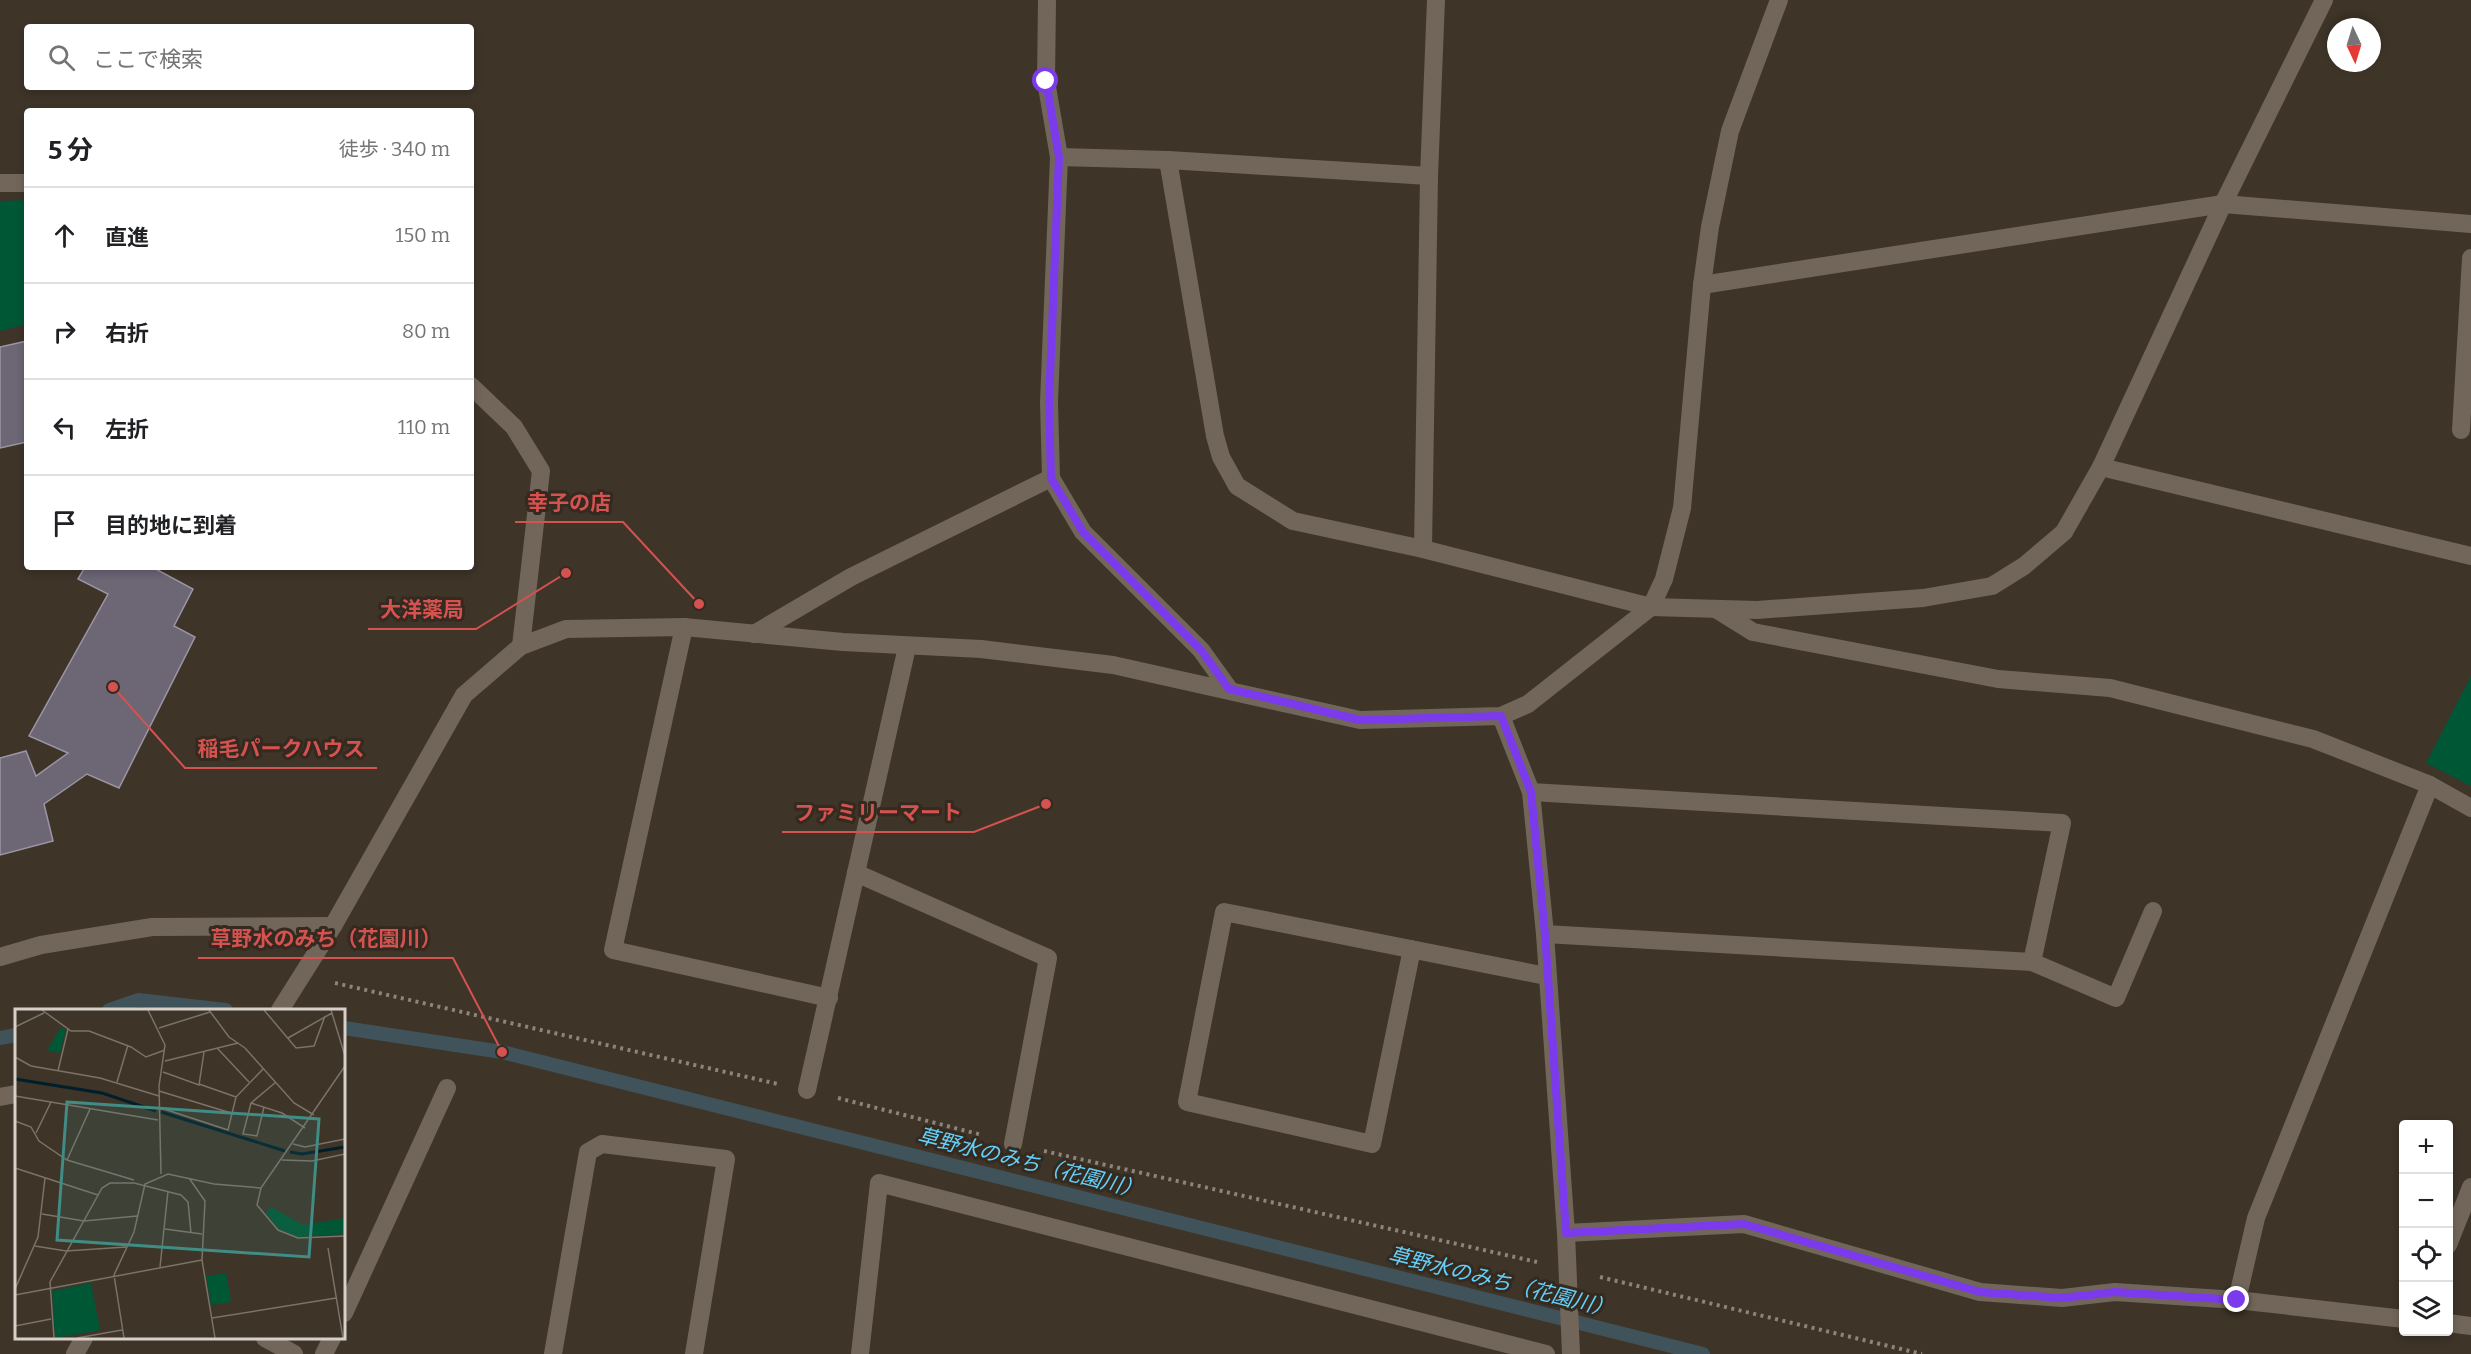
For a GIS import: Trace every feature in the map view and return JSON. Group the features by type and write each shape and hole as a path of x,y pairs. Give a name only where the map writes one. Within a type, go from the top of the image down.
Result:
{"street":[{"path":"1047,0 1046,81 1059,157 1049,402 1051,478 1083,532 1201,650 1229,689"},
{"path":"1424,549 1429,176 1436,0"},
{"path":"281,1009 333,926 464,695 521,646 566,629 684,627 907,646 981,649 1113,665 1360,720 1501,716 1536,698 1651,607 1664,579 1682,508 1702,285 1710,227 1730,131 1779,0"},
{"path":"1168,160 1215,436 1221,457 1237,486 1293,520 1424,549 1651,607 1757,610 1923,598 1992,586 2024,566 2064,532 2101,467 2223,204 2324,0"},
{"path":"1059,157 1168,160 1429,176"},
{"path":"0,183 24,183"},
{"path":"1702,285 2223,204 2471,224"},
{"path":"2461,430 2471,258"},
{"path":"474,389 513,426 541,471 521,646"},
{"path":"2101,467 2471,556"},
{"path":"754,634 851,577 1051,478"},
{"path":"1716,609 1753,632 1998,679 2110,688 2313,739 2430,785 2471,808"},
{"path":"684,627 613,950 829,998"},
{"path":"807,1090 907,646"},
{"path":"1501,716 1531,792 1545,934 1546,976 1566,1233 1571,1354"},
{"path":"2237,1300 2256,1218 2430,785"},
{"path":"1531,792 2062,823 2031,962"},
{"path":"856,873 1048,958 1013,1143"},
{"path":"1545,934 2031,962 2116,998 2153,911"},
{"path":"1412,949 1372,1144 1187,1102 1224,912 1412,949 1546,976"},
{"path":"0,957 41,945 152,927 333,926"},
{"path":"345,1310 447,1088"},
{"path":"0,1097 15,1094"},
{"path":"552,1354 588,1152 602,1144 726,1159 694,1354"},
{"path":"866,1353 879,1183 1546,1354"},
{"path":"2453,1232 2471,1187"},
{"path":"1566,1233 1744,1224 1980,1292 2062,1298 2115,1292 2237,1300 2399,1319"},
{"path":"2453,1324 2471,1326"},
{"path":"75,1354 83,1339"},
{"path":"268,1339 294,1354"},
{"path":"324,1354 332,1339"}],"path":[{"path":"302,976 807,1090 1013,1143 1568,1269 1922,1354"}],"green space":[{"path":"24,200 24,325 0,331 0,201"},
{"path":"2471,676 2471,786 2426,763"}],"building":[{"path":"24,342 24,443 0,448 0,347"},
{"path":"83,570 158,570 193,589 174,626 195,637 119,788 87,774 44,804 53,841 0,855 0,758 26,751 36,776 68,753 29,736 108,594 78,579"}],"waterway":[{"name":"草野水のみち（花園川）","path":"112,1009 138,1000 217,1009"},
{"name":"草野水のみち（花園川）","path":"345,1028 502,1052 1703,1354"},
{"name":"草野水のみち（花園川）","path":"0,1038 15,1035"}],"place":[{"name":"大洋薬局","path":"566,573"},
{"name":"幸子の店","path":"699,604"},
{"name":"稲毛パークハウス","path":"113,687"},
{"name":"ファミリーマート","path":"1046,804"},
{"name":"草野水のみち（花園川）","path":"502,1052"}],"route":[{"path":"1046,81 1059,157 1049,402 1051,478 1083,532 1201,650 1229,689 1360,720 1501,716 1531,792 1545,934 1546,976 1566,1233 1744,1224 1980,1292 2062,1298 2115,1292 2237,1300"}]}
